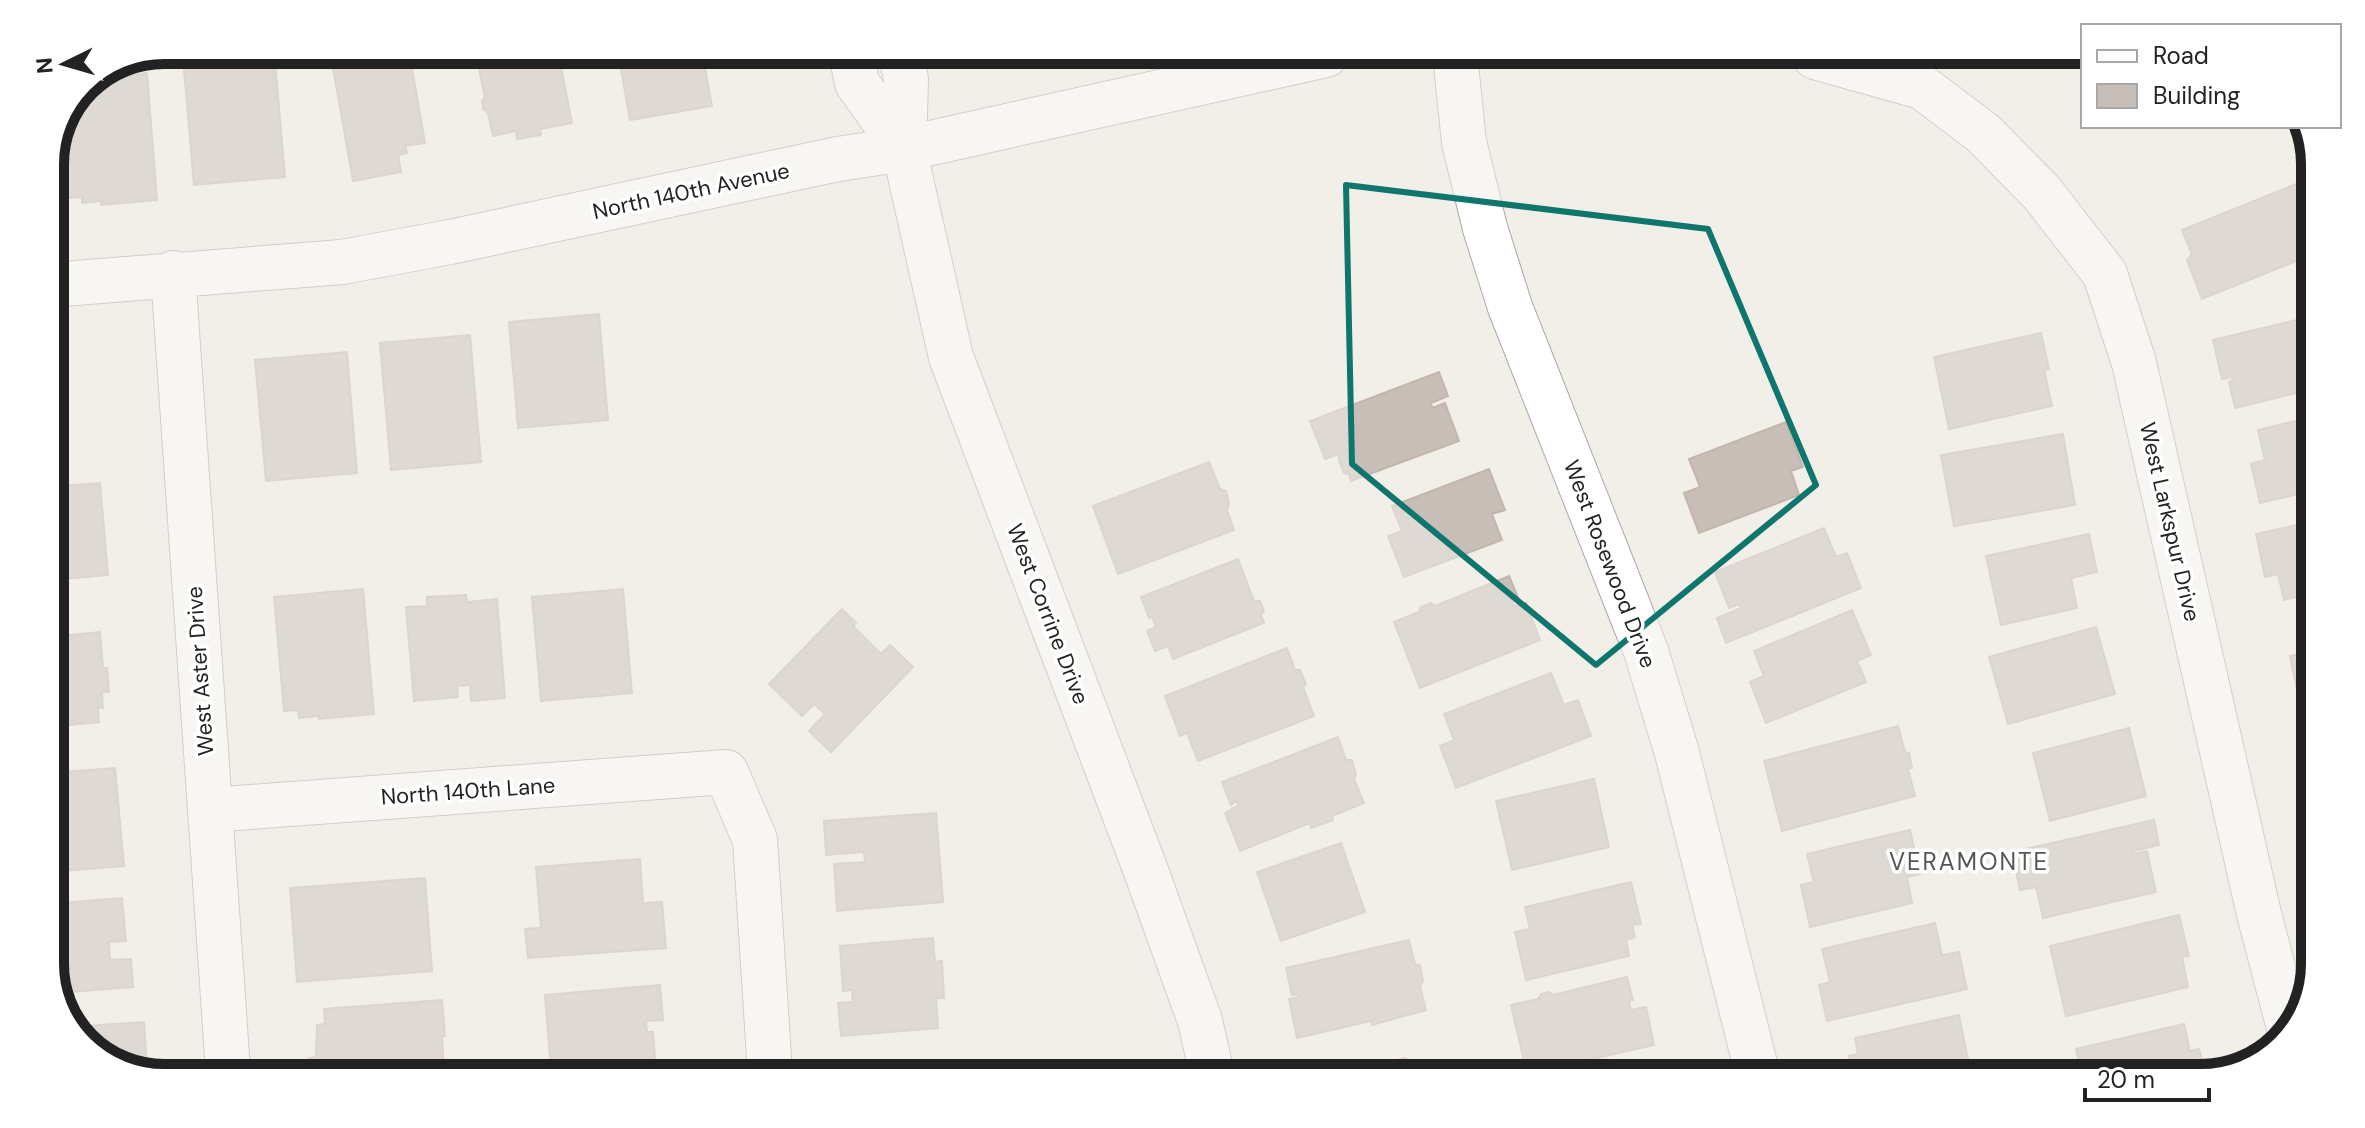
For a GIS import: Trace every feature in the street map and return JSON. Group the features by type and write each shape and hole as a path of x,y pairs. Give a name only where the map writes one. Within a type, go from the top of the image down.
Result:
{"street":[{"name":"West Corrine Drive","path":"853,64 857,83 904,149"},
{"name":"West Corrine Drive","path":"903,64 906,79 904,149 951,357 1146,871 1200,1021 1210,1064"},
{"name":"North 140th Avenue","path":"64,284 342,262 838,159 904,149 1286,64"},
{"name":"West Rosewood Drive","path":"1456,64 1464,142 1485,228 1510,307 1646,651 1677,753 1755,1064"},
{"name":"West Larkspur Drive","path":"1840,64 1922,87 1983,133 2042,193 2105,274 2134,363 2259,914 2286,1017"},
{"name":"West Aster Drive","path":"173,273 228,1064"},
{"name":"North 140th Lane","path":"210,810 726,772 755,840 769,1064"}],"highlighted area":[{"path":"1346,185 1708,229 1816,485 1596,665 1352,464"}],"building":[{"path":"184,64 275,64 285,177 194,185"},
{"path":"332,64 411,64 425,143 405,146 407,153 398,155 401,172 353,181"},
{"path":"478,64 560,64 572,123 540,129 541,135 517,139 516,131 493,136 488,113 483,109 485,97"},
{"path":"620,64 704,64 712,106 630,120"},
{"path":"147,73 157,200 101,205 101,201 82,203 82,197 68,198 64,155 67,138 84,104 104,104 104,84 114,77"},
{"path":"2296,184 2301,196 2301,259 2202,299 2187,260 2192,254 2182,230"},
{"path":"599,314 608,420 518,428 509,322"},
{"path":"2301,319 2301,392 2235,408 2229,382 2233,380 2232,377 2222,379 2213,340"},
{"path":"2041,333 2049,369 2044,370 2052,406 1949,429 1934,357"},
{"path":"470,335 481,462 391,470 380,343"},
{"path":"347,352 357,473 266,481 255,360"},
{"path":"1439,372 1448,396 1431,403 1432,408 1445,403 1459,441 1351,481 1349,474 1344,473 1339,454 1325,459 1310,421"},
{"path":"2301,420 2301,493 2260,503 2251,464 2265,460 2258,430"},
{"path":"1786,422 1803,467 1791,471 1799,495 1699,533 1684,493 1700,487 1689,459"},
{"path":"2063,434 2075,505 1954,526 1941,455"},
{"path":"1209,462 1220,489 1226,491 1227,510 1234,530 1118,574 1093,506"},
{"path":"1489,469 1505,510 1492,514 1502,540 1404,577 1388,536 1402,531 1392,506"},
{"path":"100,483 108,575 64,579 64,486"},
{"path":"2301,524 2301,596 2284,600 2278,574 2265,577 2256,534"},
{"path":"1824,528 1836,557 1847,553 1861,588 1726,643 1717,618 1741,608 1739,604 1729,608 1715,572"},
{"path":"2089,534 2097,572 2071,578 2077,608 2001,625 1986,556"},
{"path":"1238,559 1254,601 1260,601 1264,623 1173,659 1168,646 1155,651 1147,631 1156,627 1141,597"},
{"path":"1509,576 1519,600 1512,606 1526,603 1540,640 1420,688 1394,622 1419,612 1421,607 1431,603 1435,606"},
{"path":"363,589 374,714 319,719 319,716 299,718 298,710 284,711 274,597"},
{"path":"623,589 632,693 541,701 532,597"},
{"path":"466,595 467,602 497,599 505,698 471,701 470,685 457,686 458,697 414,701 406,607 427,606 427,597"},
{"path":"842,609 856,623 853,626 881,654 890,645 913,667 831,752 809,731 825,714 814,704 802,716 769,684"},
{"path":"1852,610 1871,655 1857,661 1866,682 1766,723 1750,682 1764,676 1754,651"},
{"path":"2096,627 2115,694 2008,724 1989,657"},
{"path":"100,632 109,692 102,692 103,708 98,708 99,722 64,726 64,636"},
{"path":"1287,648 1295,670 1300,670 1306,684 1303,687 1314,716 1198,761 1187,733 1180,736 1165,696"},
{"path":"2301,654 2301,694 2298,695 2290,656"},
{"path":"1551,673 1564,705 1578,700 1591,736 1456,788 1440,746 1454,740 1444,714"},
{"path":"1898,726 1905,752 1909,753 1912,768 1908,769 1915,796 1782,831 1764,761"},
{"path":"2129,728 2146,796 2050,821 2033,753"},
{"path":"1338,737 1346,760 1352,760 1356,774 1354,779 1364,803 1332,816 1333,820 1311,828 1310,823 1240,851 1225,813 1239,805 1236,801 1231,805 1222,782"},
{"path":"115,768 124,866 64,871 64,772"},
{"path":"1594,779 1609,847 1512,870 1496,801"},
{"path":"936,813 943,902 837,911 834,864 865,862 864,852 826,855 824,821"},
{"path":"2154,820 2159,845 2133,851 2133,854 2147,851 2156,892 2043,918 2036,887 2020,890 2012,852"},
{"path":"1910,830 1920,874 1907,877 1912,903 1810,927 1801,885 1814,882 1807,854"},
{"path":"1341,843 1365,912 1281,941 1257,872"},
{"path":"640,859 643,903 662,902 666,948 528,958 525,929 541,928 536,867"},
{"path":"425,878 432,971 297,982 290,888"},
{"path":"1631,882 1641,924 1632,925 1635,937 1626,940 1629,956 1526,980 1515,932 1530,929 1525,907"},
{"path":"122,898 126,941 109,942 110,960 131,959 133,987 68,992 64,971 64,903"},
{"path":"2179,915 2189,956 2182,957 2188,987 2066,1016 2050,946"},
{"path":"1935,923 1942,955 1959,952 1967,989 1827,1021 1819,985 1830,982 1822,949"},
{"path":"933,938 935,962 942,961 944,998 936,998 938,1028 841,1036 838,1003 853,1002 852,990 843,991 840,946"},
{"path":"1409,940 1415,964 1420,965 1423,981 1420,986 1426,1010 1372,1025 1371,1021 1297,1038 1289,999 1299,997 1298,994 1292,995 1286,968"},
{"path":"1627,977 1633,1000 1629,1001 1631,1010 1646,1007 1654,1045 1571,1064 1525,1064 1511,1005 1538,999 1541,994 1549,992 1553,995"},
{"path":"660,985 663,1020 646,1021 647,1032 653,1032 655,1064 550,1064 545,995"},
{"path":"442,1000 444,1064 310,1064 309,1058 316,1057 317,1025 325,1024 324,1009"},
{"path":"1959,1015 1969,1064 1851,1064 1849,1056 1858,1054 1855,1038"},
{"path":"144,1022 147,1062 114,1051 86,1026"},
{"path":"2184,1024 2190,1051 2199,1049 2203,1064 2079,1064 2076,1049"},
{"path":"1406,1058 1407,1064 1378,1064"}],"district":[{"name":"VERAMONTE","path":"1969,861"}]}
